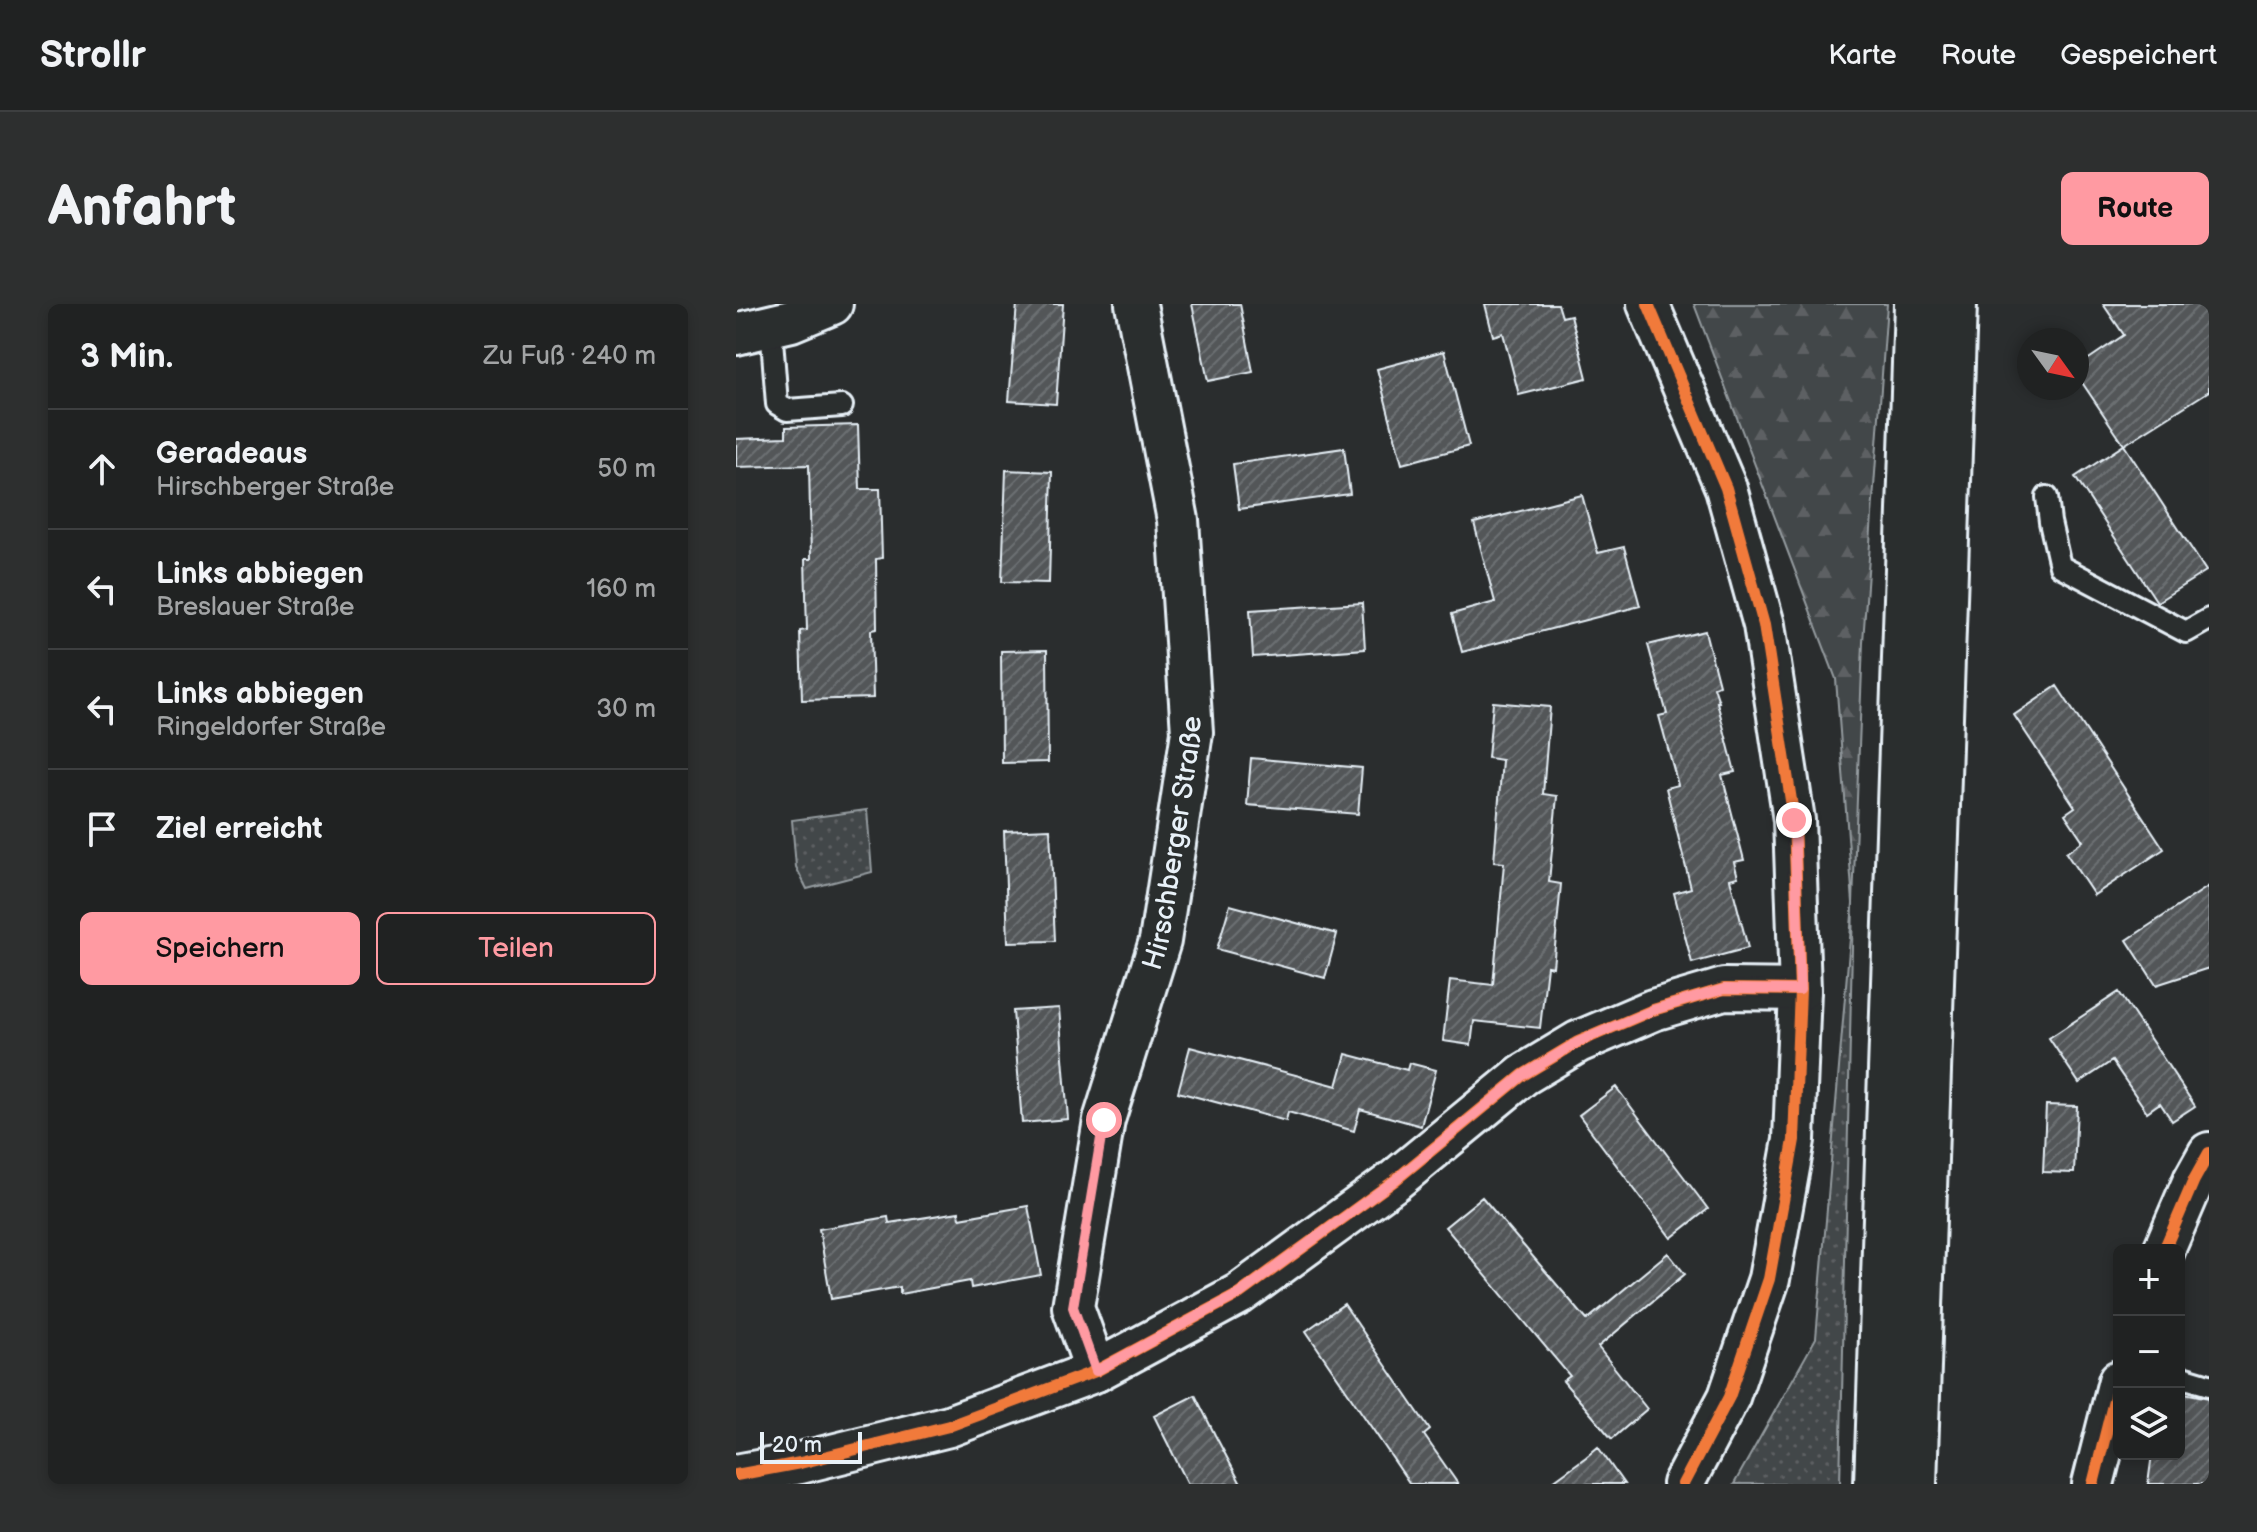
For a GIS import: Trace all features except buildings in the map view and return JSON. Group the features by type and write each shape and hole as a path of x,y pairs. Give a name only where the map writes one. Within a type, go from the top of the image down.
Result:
{"highway":[{"path":"1877,1484 1917,304"},
{"path":"1914,1484 1954,304"}],"street":[{"path":"754,330 832,304"},
{"name":"Hirschberger Straße","path":"1096,1371 1073,1307 1104,1120 1160,941 1192,732 1178,520 1136,304"},
{"path":"1648,304 1726,488 1764,625 1794,820 1800,990 1794,1140 1769,1279 1729,1397 1683,1484"},
{"path":"736,1475 800,1463 949,1426 1096,1371 1239,1294 1394,1181 1523,1075 1578,1042 1653,1010 1724,989 1800,990"},
{"path":"2167,1244 2204,1174"},
{"path":"2093,1484 2117,1388"}],"lane":[{"path":"754,330 777,404 787,410 842,406"},
{"path":"2047,497 2060,566 2186,632 2209,619"},
{"path":"2185,1378 2209,1385"}],"green space":[{"path":"1694,304 1887,304 1863,642 1853,903 1836,679"},
{"path":"867,810 872,872 807,889 796,867 792,820"},
{"path":"1853,903 1840,1484 1734,1484 1816,1338"}],"cycle path":[{"path":"1648,304 1726,488 1764,625 1794,820 1800,990 1794,1140 1769,1279 1729,1397 1683,1484"},
{"path":"736,1475 800,1463 949,1426 1096,1371 1239,1294 1394,1181 1523,1075 1578,1042 1653,1010 1724,989 1800,990"},
{"path":"2167,1244 2209,1153"},
{"path":"2093,1484 2117,1388"}],"route":[{"path":"1104,1120 1073,1307 1096,1371 1239,1294 1394,1181 1523,1075 1578,1042 1653,1010 1724,989 1800,990 1794,820"}]}
